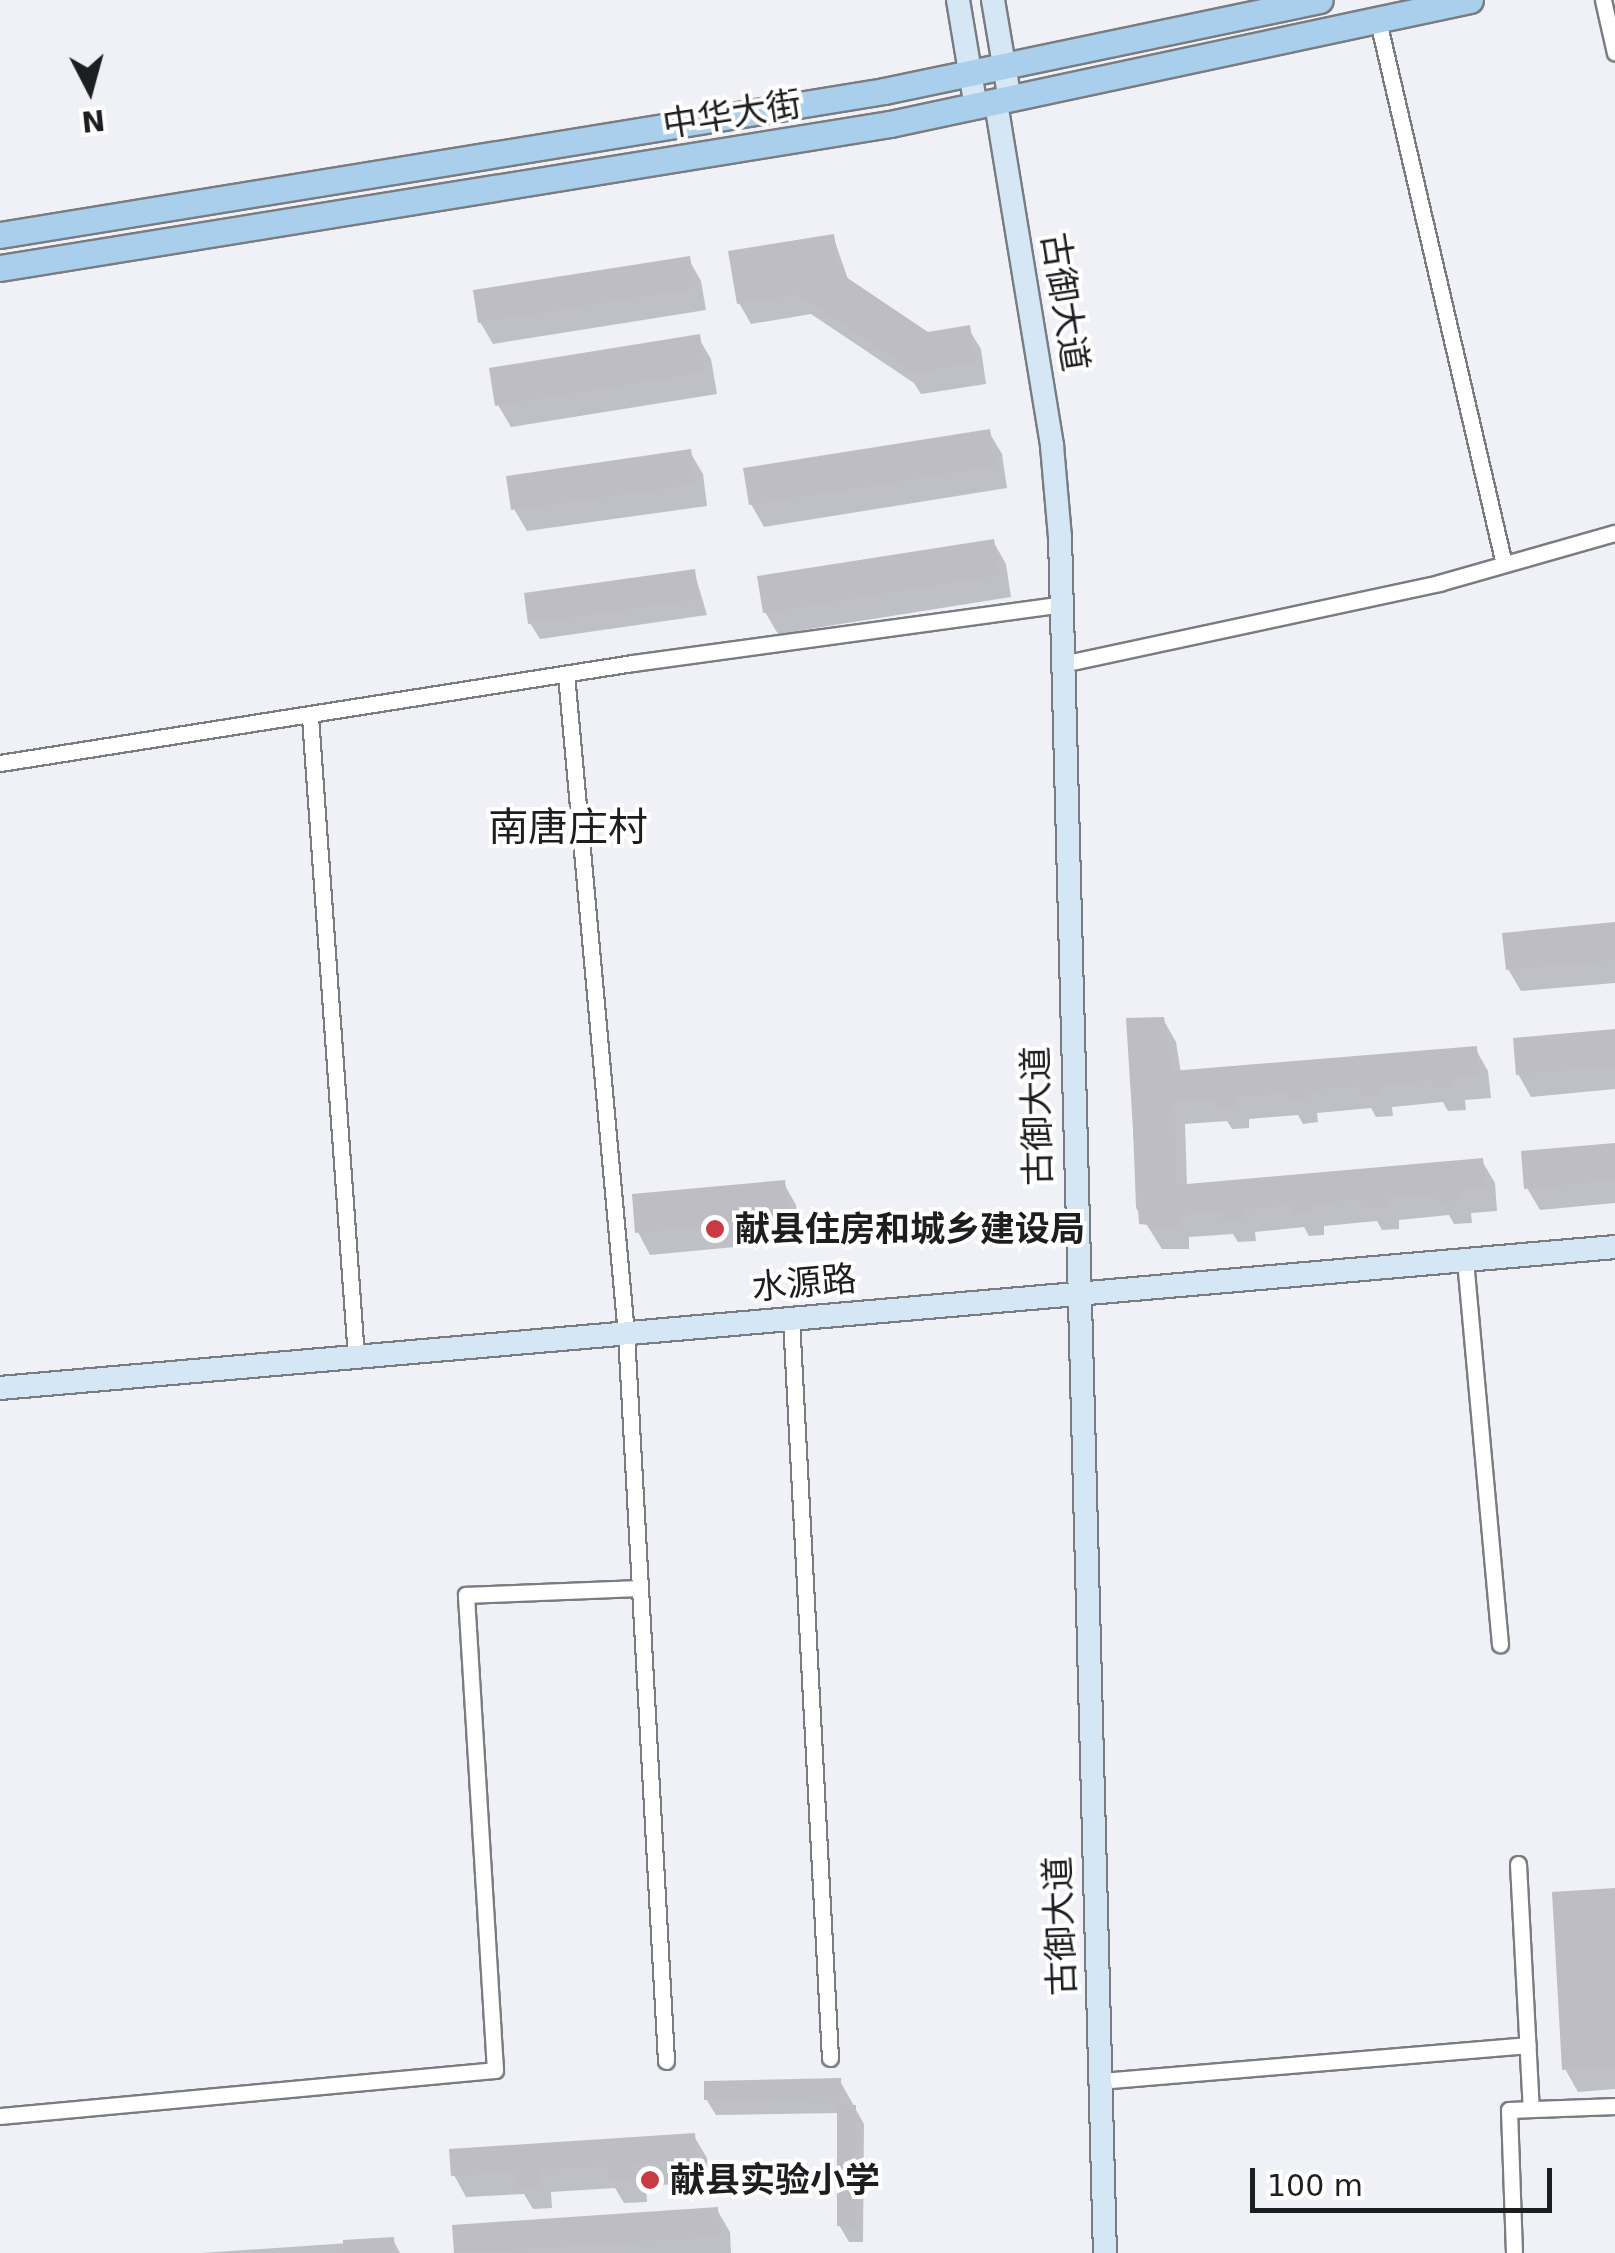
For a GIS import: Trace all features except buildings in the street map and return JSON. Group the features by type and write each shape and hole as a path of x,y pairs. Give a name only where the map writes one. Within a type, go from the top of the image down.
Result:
{"main road":[{"name":"中华大街","path":"0,235 970,74 1320,0"},
{"name":"中华大街","path":"0,268 994,104 1470,0"}],"street":[{"name":"古御大道","path":"958,0 970,74 994,104"},
{"name":"古御大道","path":"993,0 1005,67 994,104 1052,446 1062,604 1075,1294 1105,2253"},
{"path":"1603,0 1615,53"},
{"path":"1378,21 1503,560"},
{"path":"1062,664 1439,584 1503,560 1615,533"},
{"path":"0,763 566,674 1062,604"},
{"path":"566,674 626,1334 666,2061"},
{"path":"310,717 356,1357"},
{"name":"水源路","path":"0,1388 1615,1247"},
{"path":"1465,1260 1500,1644"},
{"path":"791,1319 830,2058"},
{"path":"0,2116 495,2070 466,1595 638,1588"},
{"path":"1518,1864 1531,2109"},
{"path":"1100,2080 1528,2045"},
{"path":"1514,2253 1509,2110 1615,2106"}],"place":[{"name":"献县住房和城乡建设局","path":"715,1229"},
{"name":"献县实验小学","path":"650,2180"}],"district":[{"name":"南唐庄村","path":"568,827"}]}
